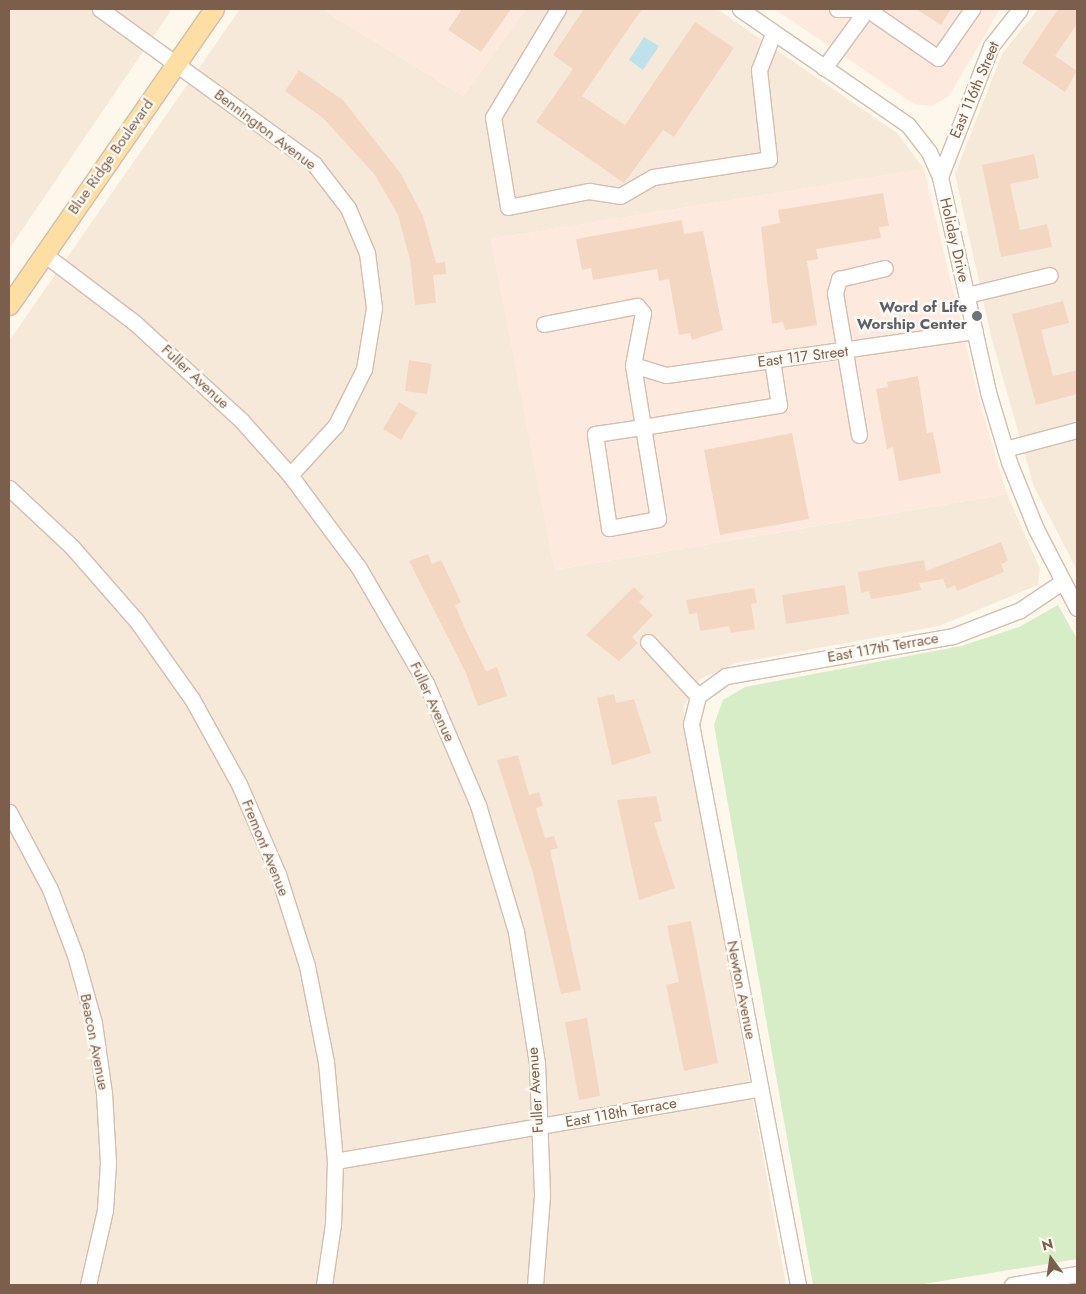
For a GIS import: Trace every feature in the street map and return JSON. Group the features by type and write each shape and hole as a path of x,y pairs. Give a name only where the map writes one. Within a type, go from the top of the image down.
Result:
{"main road":[{"name":"Blue Ridge Boulevard","path":"9,306 214,9"}],"street":[{"name":"Bennington Avenue","path":"100,9 314,164 348,208 367,253 374,308 364,369 336,425 290,475"},
{"path":"558,9 492,117 508,206 588,191 620,196 653,177 769,159 759,70 773,33"},
{"name":"Holiday Drive","path":"740,9 908,125 929,152 940,177 975,331 1005,449 1062,582 1077,608"},
{"path":"837,9 867,10 938,58 972,9"},
{"name":"East 116th Street","path":"940,177 991,46 1020,9"},
{"path":"824,68 867,10"},
{"name":"Fuller Avenue","path":"44,254 186,367 290,475 359,568 426,683 478,804 516,932 537,1063 542,1196 535,1285"},
{"path":"859,435 843,353 835,292 839,279 885,268"},
{"path":"967,295 1050,275"},
{"path":"544,324 637,306 643,313 632,365 642,426 658,520 609,528 595,434 642,426 779,405 772,360"},
{"name":"East 117 Street","path":"632,365 666,375 772,360 843,353 975,331"},
{"path":"1005,449 1077,430"},
{"name":"Fremont Avenue","path":"9,488 72,547 136,620 192,699 240,784 278,874 307,966 326,1062 335,1161 334,1224 324,1285"},
{"name":"East 117th Terrace","path":"698,696 726,676 954,636 1020,610 1062,582"},
{"path":"648,642 698,696"},
{"name":"Newton Avenue","path":"698,696 691,724 798,1285"},
{"name":"Beacon Avenue","path":"9,812 50,890 75,955 94,1023 104,1093 108,1163 105,1210 88,1285"},
{"name":"East 118th Terrace","path":"335,1161 539,1128 760,1088"},
{"path":"1012,1285 1077,1274"}],"shaded area":[{"path":"9,9 172,9 9,249"},
{"path":"240,9 322,9 463,96 526,9 717,9 897,133 924,169 491,239 555,570 1007,494 1040,569 1038,585 939,626 736,663 700,679 683,708 786,1285 9,1285 9,341"},
{"path":"322,9 526,9 463,96"},
{"path":"775,9 1000,9 949,96 932,106 914,104"},
{"path":"1038,9 1077,9 1077,570 1034,487 992,340 955,174 1002,54"},
{"path":"924,169 980,404 1007,494 554,570 491,239"}],"green space":[{"path":"1058,605 1077,639 1077,1259 917,1285 813,1285 714,725 723,700 745,687 961,646 1019,627"}],"water":[{"path":"644,37 659,46 643,70 629,60"}],"building":[{"path":"462,9 511,9 481,52 448,30"},
{"path":"584,9 642,9 582,96 625,125 695,22 734,48 674,137 663,130 624,183 536,122 573,69 553,55"},
{"path":"916,9 951,9 941,25"},
{"path":"1058,9 1077,9 1077,24 1055,56 1077,71 1065,92 1022,63"},
{"path":"299,70 343,100 401,174 423,216 436,263 445,262 446,274 433,275 436,303 415,305 410,260 398,215 375,175 323,118 285,91"},
{"path":"1034,154 1039,178 1010,184 1020,230 1047,224 1052,247 1001,257 982,165"},
{"path":"883,193 889,226 879,227 881,238 816,249 818,259 807,261 817,325 785,330 783,322 772,324 761,227 780,223 778,210"},
{"path":"682,220 684,234 703,231 723,330 692,340 690,333 679,335 669,279 659,281 657,269 593,280 591,268 582,270 576,239"},
{"path":"1063,301 1069,323 1041,330 1053,376 1077,370 1077,394 1036,405 1012,314"},
{"path":"409,360 432,364 427,394 405,391"},
{"path":"918,376 927,433 933,432 941,473 899,481 893,447 887,449 876,389 888,387 887,382"},
{"path":"399,402 417,413 401,440 383,429"},
{"path":"792,433 809,519 720,535 704,450"},
{"path":"1001,542 1008,561 1001,564 1004,572 957,591 955,585 947,589 943,579 919,583 921,590 902,594 871,599 869,591 861,593 858,572 924,560 926,571"},
{"path":"428,554 432,564 441,560 461,602 455,605 466,631 486,671 497,667 507,696 478,706 465,671 409,561"},
{"path":"845,585 849,614 786,624 782,595"},
{"path":"634,587 644,597 639,602 653,615 632,637 638,643 619,661 586,635"},
{"path":"754,588 757,603 751,604 755,629 731,633 729,626 700,631 697,613 689,614 686,600"},
{"path":"614,694 616,703 634,699 651,753 612,765 597,698"},
{"path":"518,755 529,795 539,792 543,806 536,808 545,838 554,836 558,848 550,850 581,990 561,994 533,873 497,760"},
{"path":"656,796 662,821 654,823 675,888 639,900 617,800"},
{"path":"691,921 718,1063 684,1071 666,985 679,982 667,926"},
{"path":"587,1018 600,1096 579,1100 565,1022"}],"place":[{"name":"Word of Life Worship Center","path":"977,316"}]}
